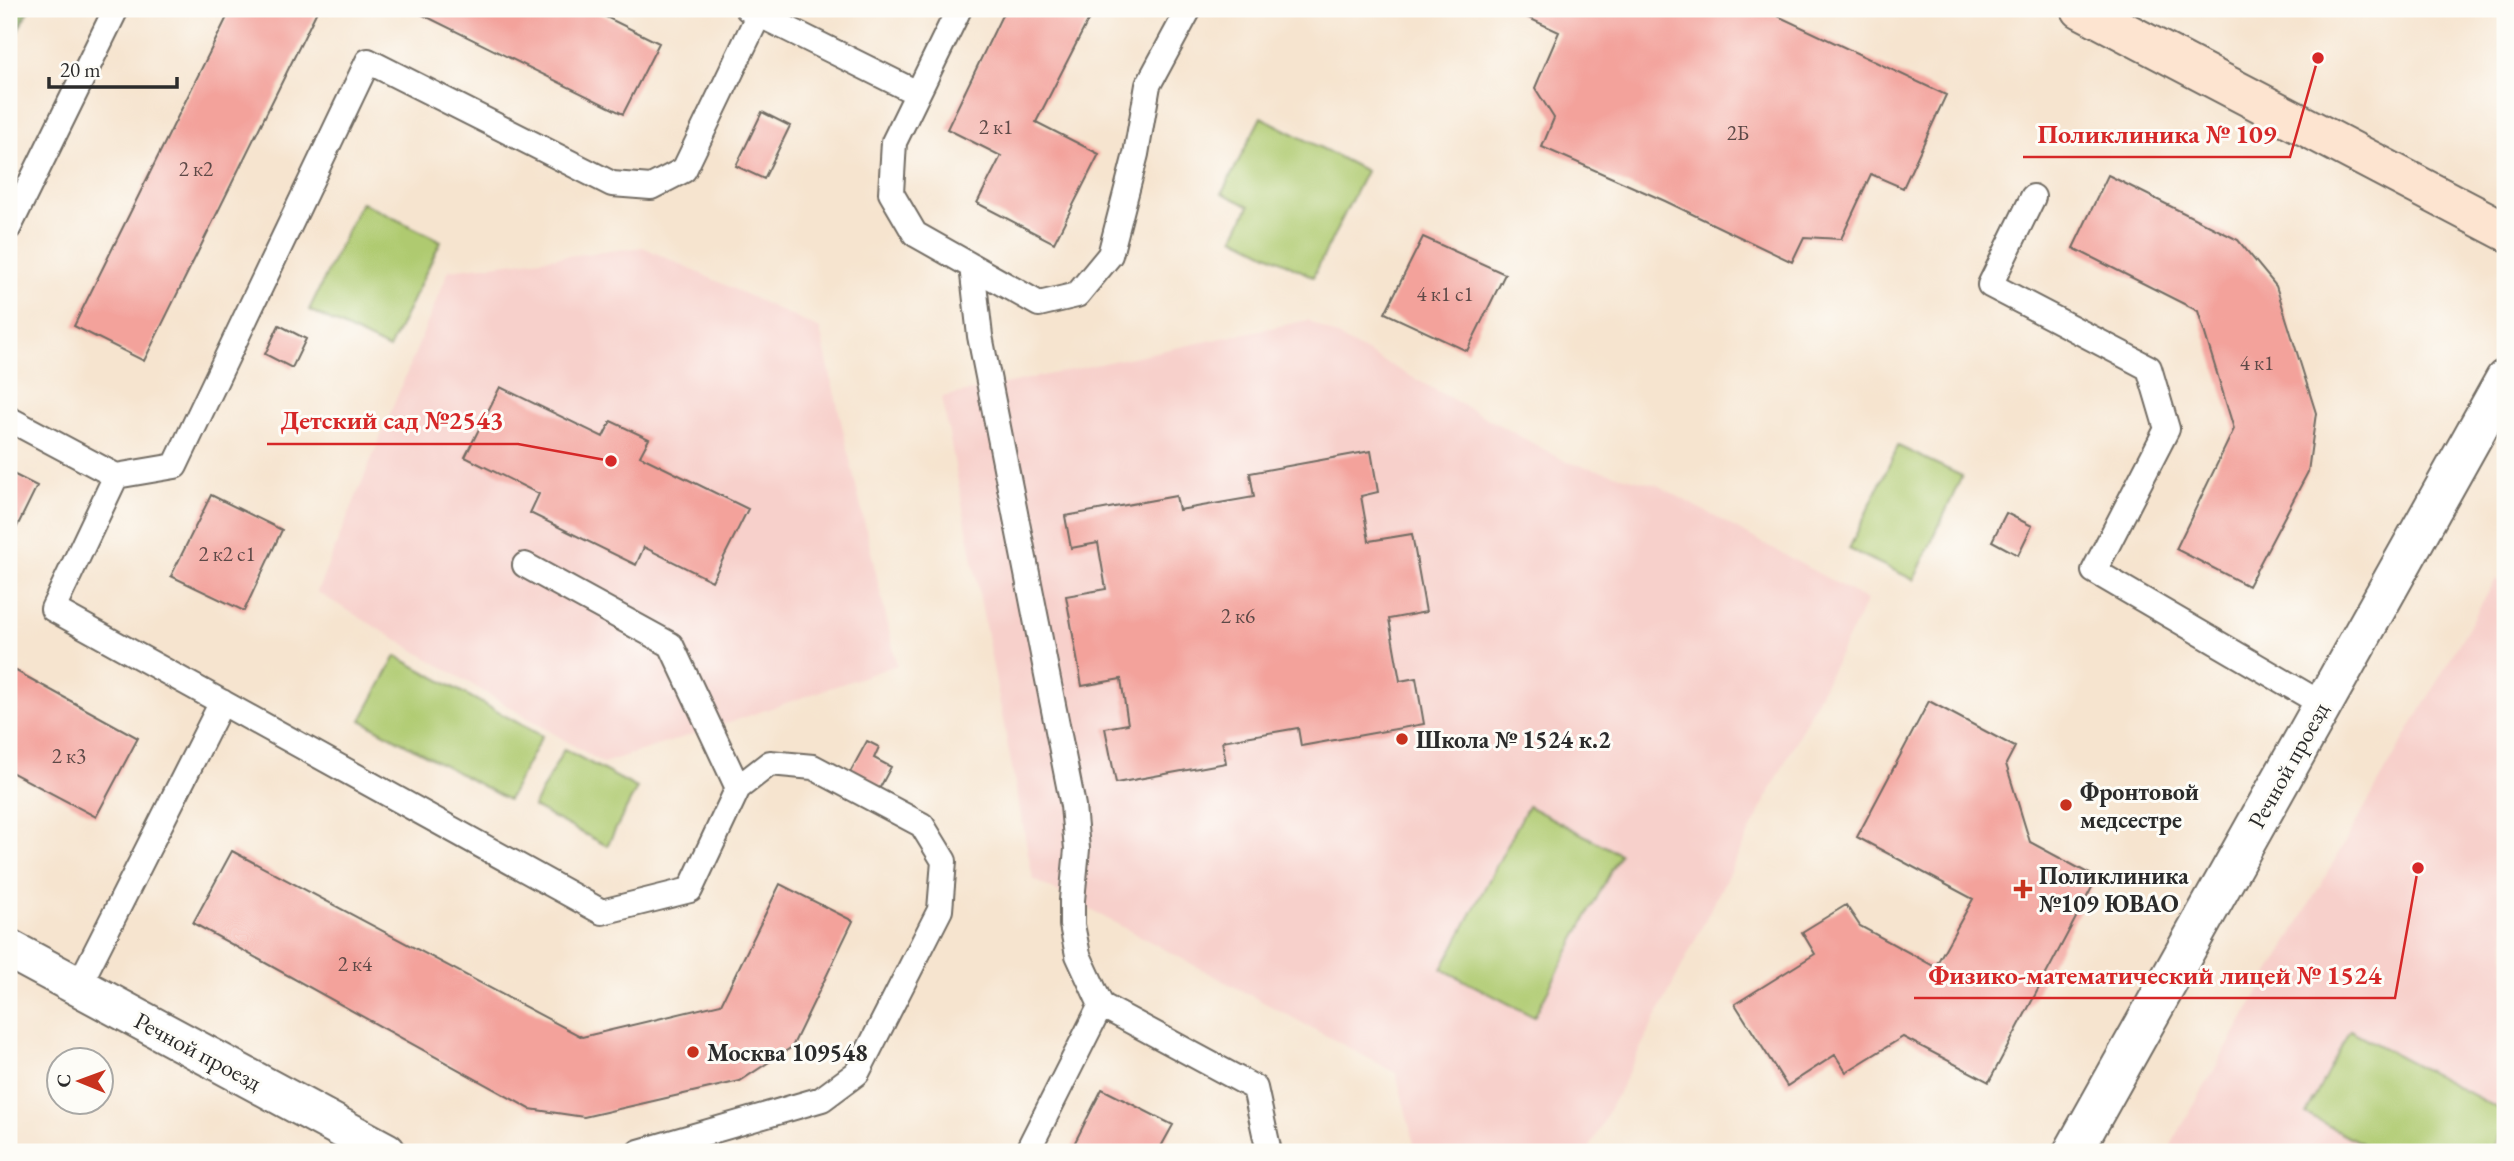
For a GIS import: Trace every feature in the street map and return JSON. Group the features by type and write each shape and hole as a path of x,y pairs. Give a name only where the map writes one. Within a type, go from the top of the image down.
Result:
{"main road":[{"path":"2081,9 2505,230"}],"street":[{"name":"Речной проезд","path":"2073,1152 2505,379"},
{"name":"Речной проезд","path":"9,949 386,1152"}],"lane":[{"path":"9,227 117,9"},
{"path":"959,9 894,142 891,193 915,234 1039,304 1077,295 1110,256 1136,154 1148,85 1189,9"},
{"path":"9,419 116,476 175,466 368,61 612,184 652,187 684,170 754,12 917,93"},
{"path":"2033,197 1990,285 2149,368 2167,429 2094,571 2322,704"},
{"path":"972,266 980,336 1073,806 1077,849 1072,925 1078,955 1101,1005 1255,1088 1269,1152"},
{"path":"116,476 53,609 602,912 690,890 738,788 770,763 813,767 922,825 944,861 940,910 857,1073 822,1099 639,1152"},
{"path":"525,565 671,645 738,788"},
{"path":"78,986 222,702"},
{"path":"1027,1152 1101,1005"}],"shaded area":[{"path":"643,247 820,329 897,665 603,763 317,592 449,270"},
{"name":"Школа № 1524 к.2","path":"1308,320 1567,462 1657,485 1867,600 1588,1152 1416,1152 1396,1073 1033,879 942,397"},
{"path":"2496,579 2505,583 2505,1152 2167,1152"}],"green space":[{"path":"9,9 29,9 9,48"},
{"path":"1261,117 1366,171 1313,277 1234,237 1249,206 1222,193"},
{"path":"361,202 441,241 389,349 309,310"},
{"path":"1898,446 1962,476 1914,580 1849,549"},
{"path":"396,656 542,736 508,800 361,720"},
{"path":"564,749 637,788 607,846 533,807"},
{"path":"1528,806 1620,854 1534,1017 1442,969"},
{"path":"2350,1030 2505,1112 2505,1126 2491,1152 2378,1152 2306,1114"}],"building":[{"path":"231,9 318,9 144,361 74,326"},
{"path":"411,9 590,9 659,43 623,114"},
{"path":"1005,9 1094,9 1036,122 1099,154 1054,243 977,203 1001,156 947,129"},
{"path":"1509,9 1763,9 1946,95 1903,188 1871,174 1841,239 1804,237 1792,262 1665,201 1542,147 1554,118 1535,88 1559,32"},
{"path":"762,112 790,126 764,179 736,166"},
{"path":"2108,175 2238,240 2276,286 2316,413 2308,472 2248,586 2176,549 2234,429 2198,311 2073,248"},
{"path":"1423,237 1505,274 1467,351 1385,313"},
{"path":"279,325 306,339 292,368 265,354"},
{"path":"500,387 603,437 611,421 649,439 640,456 748,509 712,581 644,547 636,565 530,513 539,494 465,457"},
{"path":"1371,451 1378,492 1361,496 1369,541 1412,534 1426,612 1389,619 1400,681 1416,678 1424,724 1301,746 1298,728 1222,741 1226,763 1116,783 1105,728 1128,724 1121,679 1082,686 1066,596 1106,589 1098,543 1071,548 1065,516 1176,496 1179,510 1254,497 1250,473"},
{"path":"9,472 37,486 9,543"},
{"path":"211,495 282,530 244,611 171,576"},
{"path":"2006,513 2032,526 2018,555 1992,541"},
{"path":"9,667 138,738 96,817 9,771"},
{"name":"Поликлиника №109 ЮВАО","path":"1929,701 2015,747 2006,764 2030,842 2097,878 1989,1082 1903,1037 1846,1072 1835,1055 1787,1086 1735,1004 1815,954 1802,932 1846,905 1860,926 1935,967 1973,899 1857,837"},
{"path":"867,741 879,747 874,758 891,767 877,793 847,778"},
{"path":"232,851 582,1037 721,1004 780,884 853,921 792,1047 740,1081 584,1117 530,1109 193,923"},
{"path":"1102,1089 1173,1125 1158,1152 1070,1152"}],"place":[{"name":"Поликлиника № 109","path":"2318,58"},
{"name":"Детский сад №2543","path":"611,461"},
{"name":"Школа № 1524 к.2","path":"1402,739"},
{"name":"Фронтовой медсестре","path":"2066,805"},
{"name":"Физико-математический лицей № 1524","path":"2418,868"},
{"name":"Поликлиника №109 ЮВАО","path":"2023,889"},
{"name":"Москва 109548","path":"693,1052"}]}
